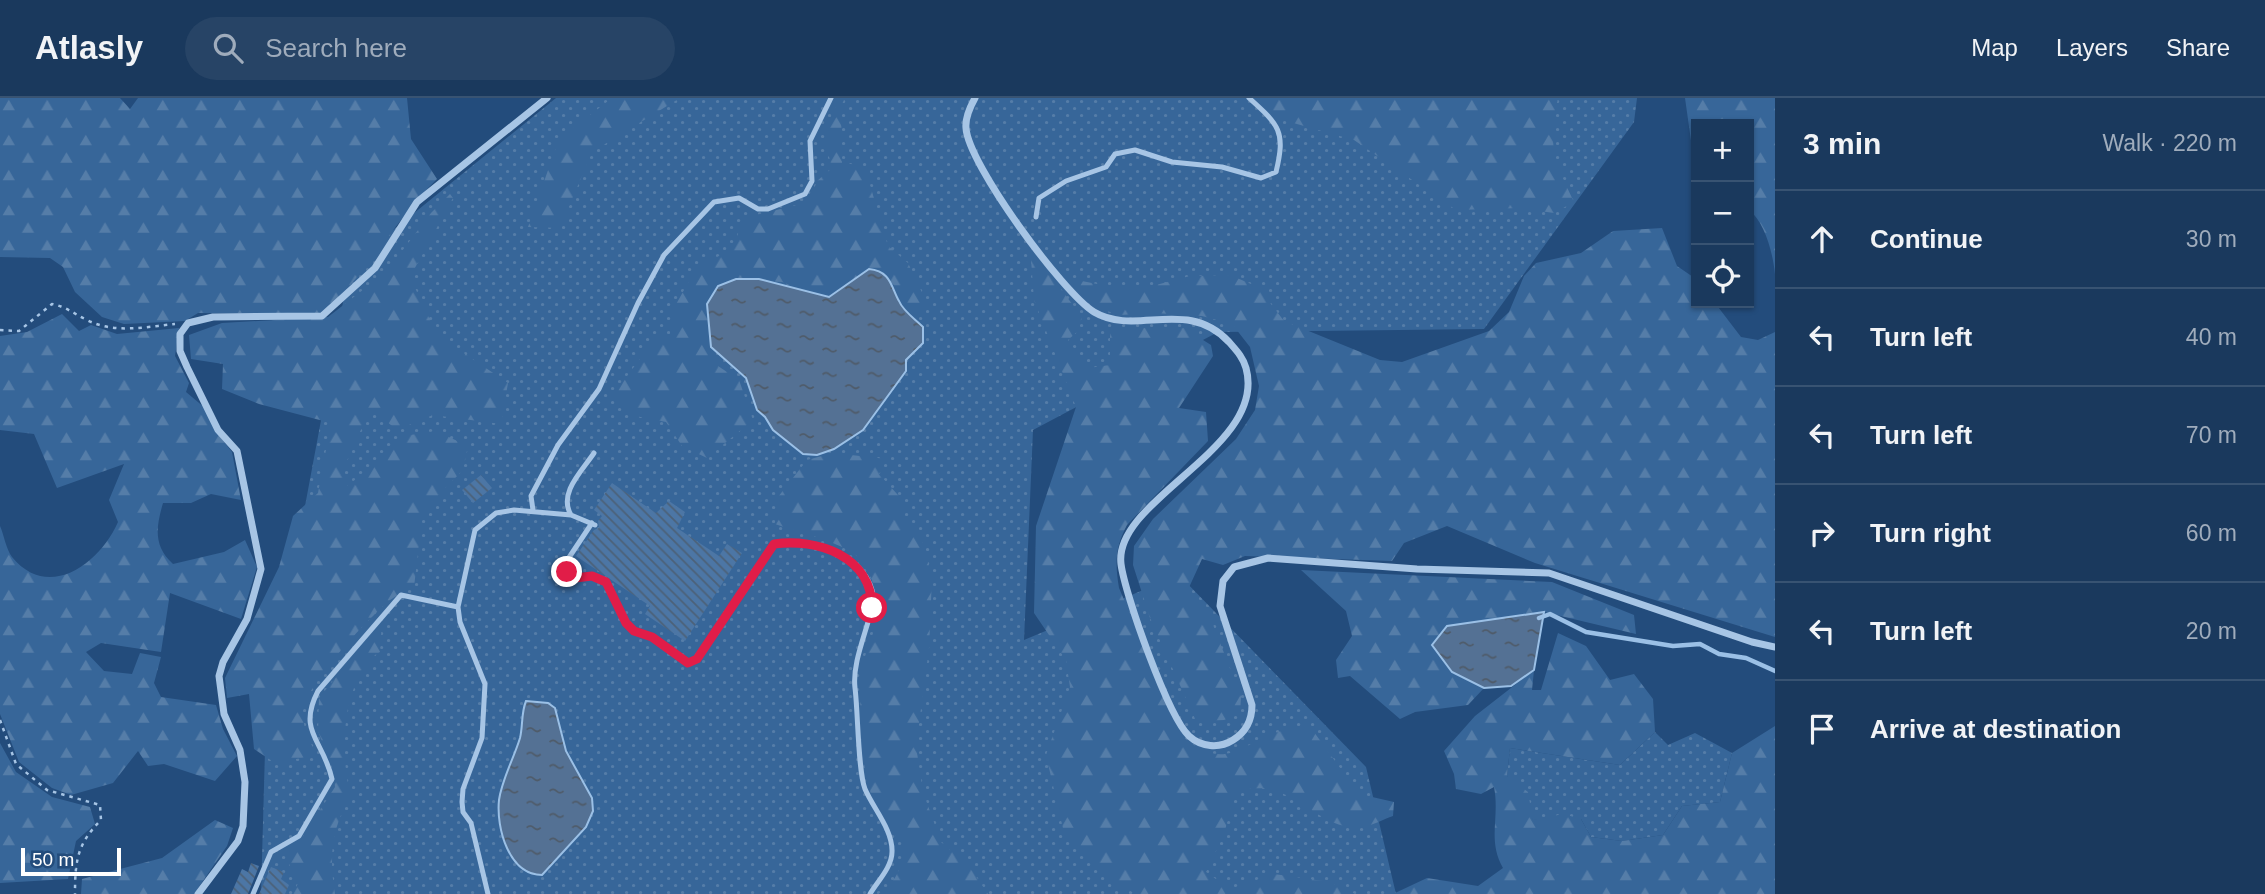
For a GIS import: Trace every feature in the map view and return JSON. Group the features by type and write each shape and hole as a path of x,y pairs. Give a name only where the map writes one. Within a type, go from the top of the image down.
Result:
{"street":[{"path":"198,894 238,841 243,826 246,782 240,750 224,714 219,677 223,662 247,619 261,569 237,452 218,430 180,351 180,334 188,323 213,317 322,316 375,268 417,202 547,98"},
{"path":"975,98 965,127 976,161 1073,297 1096,314 1118,320 1173,318 1205,324 1222,335 1238,352 1245,365 1247,391 1238,419 1137,523 1122,548 1121,564 1131,601 1164,689 1180,724 1198,743 1222,746 1242,733 1252,715 1252,705 1220,606 1220,591 1234,566 1249,560 1293,559 1417,569 1549,573 1614,598 1752,642 1775,646"}],"lane":[{"path":"533,510 531,496 558,445 599,389 638,303 664,255 714,202 739,198 758,209 768,209 805,194 812,181 810,141 831,98"},
{"path":"1036,217 1039,198 1066,181 1106,167 1115,154 1135,150 1172,162 1222,167 1261,178 1276,172 1281,151 1276,123 1249,98"},
{"path":"571,514 566,505 566,495 594,453"},
{"path":"488,894 471,823 463,812 462,802 463,789 482,738 485,684 460,622 458,607 475,530 496,513 533,510 571,514 594,524 568,559 567,572 575,578 592,576 606,582 626,623 634,631 652,637 688,663 697,659 774,544 789,542 829,550 849,559 860,571 872,590 872,608 853,671 864,787 883,823 892,851 887,867 870,894"},
{"path":"253,894 271,852 299,836 332,779 325,757 308,724 308,710 318,691 401,595 458,607"}],"path":[{"path":"0,330 19,331 52,304 67,307 87,321 116,330 188,323"},
{"path":"0,720 16,764 47,790 100,805 101,820 84,837 75,867 75,894"}],"green space":[{"path":"0,98 120,98 130,109 138,98 407,98 411,139 437,179 407,212 353,282 322,314 198,313 185,321 124,324 102,317 75,292 63,267 50,258 0,257"},
{"path":"556,98 1637,98 1634,122 1484,329 1218,332 1033,430 1024,640 1179,575 1366,767 1396,894 261,894 266,715 350,265"},
{"path":"612,98 680,98 592,152 560,228 528,227 559,139"},
{"path":"840,98 845,98 841,106 842,163 860,165 868,178 888,246 908,263 927,303 913,317 899,302 894,285 870,269 829,297 782,282 736,279 711,347 715,364 739,380 753,420 707,458 682,446 666,422 625,414 613,395 654,340 670,335 671,313 697,267 733,249 743,218 809,202 817,181 832,168 827,148 827,132"},
{"path":"1251,98 1558,98 1553,129 1554,152 1574,202 1554,213 1519,208 1456,210 1354,140 1272,117"},
{"path":"1685,98 1775,98 1775,274 1764,230 1754,214 1754,119 1691,119 1691,141"},
{"path":"450,194 453,198 410,277 437,335 508,383 501,424 433,415 397,430 375,412 364,423 341,474 348,486 404,436 436,431 468,446 463,470 423,511 414,587 390,600 367,622 325,671 306,702 304,725 317,755 275,763 254,749 249,694 227,698 225,678 279,567 293,516 318,493 331,423 259,404 222,389 223,364 191,359 189,335 222,323 328,317 386,272 431,213"},
{"path":"1662,228 1677,266 1691,276 1691,308 1719,308 1741,337 1758,340 1775,332 1775,637 1535,563 1447,526 1404,543 1392,561 1245,556 1223,565 1202,559 1186,594 1207,609 1241,697 1240,714 1224,720 1196,721 1150,618 1133,565 1134,546 1153,519 1236,439 1255,410 1259,386 1250,347 1232,324 1202,316 1155,313 1120,315 1097,308 1082,299 1061,277 1118,288 1156,285 1190,276 1230,275 1258,287 1284,321 1380,360 1402,362 1489,331 1509,312 1524,276 1536,263 1581,253 1613,231"},
{"path":"1035,255 1082,317 1078,331 1068,340 1088,368 1110,365 1110,328 1184,328 1211,345 1213,356 1179,408 1206,412 1208,441 1127,525 1117,556 1119,588 1183,737 1210,753 1220,754 1231,753 1278,732 1311,728 1359,794 1394,802 1393,816 1362,827 1331,821 1288,796 1272,790 1255,788 1235,793 1224,834 1206,872 1230,889 1274,874 1330,882 1355,894 1137,894 1108,881 1085,854 1065,837 1046,755 1070,687 1066,660 1034,613 1036,526 1076,407 1034,300 1031,259"},
{"path":"62,314 79,331 91,325 117,334 179,328 175,356 189,383 186,392 205,408 215,430 232,452 241,500 211,494 191,503 163,503 158,536 162,550 173,564 224,552 245,540 257,567 241,619 170,593 161,652 101,643 86,652 104,671 132,674 140,653 161,657 154,683 161,697 216,705 223,729 237,756 215,781 164,764 148,766 138,751 113,783 71,795 52,788 19,762 0,714 0,526 10,554 26,570 42,576 57,577 86,563 110,537 118,522 109,500 124,464 57,488 34,434 0,430 0,336 27,332"},
{"path":"833,453 887,459 879,474 906,504 902,519 922,541 932,577 929,648 916,746 923,792 941,842 969,866 988,894 878,894 895,878 905,843 889,830 877,810 864,761 861,684 863,664 875,623 873,584 865,566 852,552 831,542 775,524 778,497 807,460"},
{"path":"1301,570 1552,582 1634,615 1636,634 1544,612 1447,626 1452,672 1484,688 1468,705 1415,712 1400,719 1350,676 1338,678 1336,660 1352,636 1346,611"},
{"path":"382,620 380,652 358,679 347,713 345,756 351,796 339,820 333,843 335,894 293,894 298,883 283,851 302,838 335,787 332,767 318,731 319,698"},
{"path":"1558,633 1586,646 1610,680 1634,674 1653,699 1655,732 1620,765 1510,748 1507,776 1528,792 1533,820 1563,814 1581,819 1591,837 1622,841 1663,835 1682,806 1720,802 1732,753 1775,726 1775,894 1393,894 1427,878 1478,886 1503,868 1496,848 1494,787 1481,794 1456,789 1454,774 1444,751 1475,716 1534,670 1532,690 1541,690"},
{"path":"1655,732 1668,745 1695,733 1732,753 1720,802 1682,806 1663,835 1622,841 1591,837 1581,819 1533,820 1507,776 1510,748 1620,765"},
{"path":"0,743 16,772 52,797 90,807 95,824 76,841 68,879 0,883"},
{"path":"215,820 233,828 227,846 194,894 81,894 82,879 162,858"}],"water":[{"path":"869,269 882,273 889,280 903,308 923,327 923,343 906,360 906,371 863,430 834,449 817,455 803,454 773,430 757,410 746,378 711,347 707,304 718,286 736,279 759,279 829,297"},
{"path":"1544,612 1534,670 1511,686 1484,688 1452,672 1432,645 1447,626"},
{"path":"526,701 548,703 555,708 566,751 592,798 593,811 586,827 542,875 531,873 513,859 500,824 499,800 520,738"}],"building":[{"path":"481,475 492,488 473,503 462,490"},
{"path":"612,483 656,513 669,501 685,512 677,528 719,556 727,544 742,553 685,641 645,614 650,606 576,556 594,530 599,528 598,521 602,516 594,510"},
{"path":"251,863 259,866 248,894 231,894 242,869 248,872"},
{"path":"271,867 284,872 281,879 289,885 285,894 259,894"}],"waterway":[{"path":"1539,618 1550,614 1586,632 1673,646 1700,644 1719,654 1746,658 1775,671"}],"route":[{"path":"567,572 575,578 592,576 606,582 626,623 634,631 652,637 688,663 697,659 774,544 789,542 829,550 849,559 872,590 872,608"}]}
